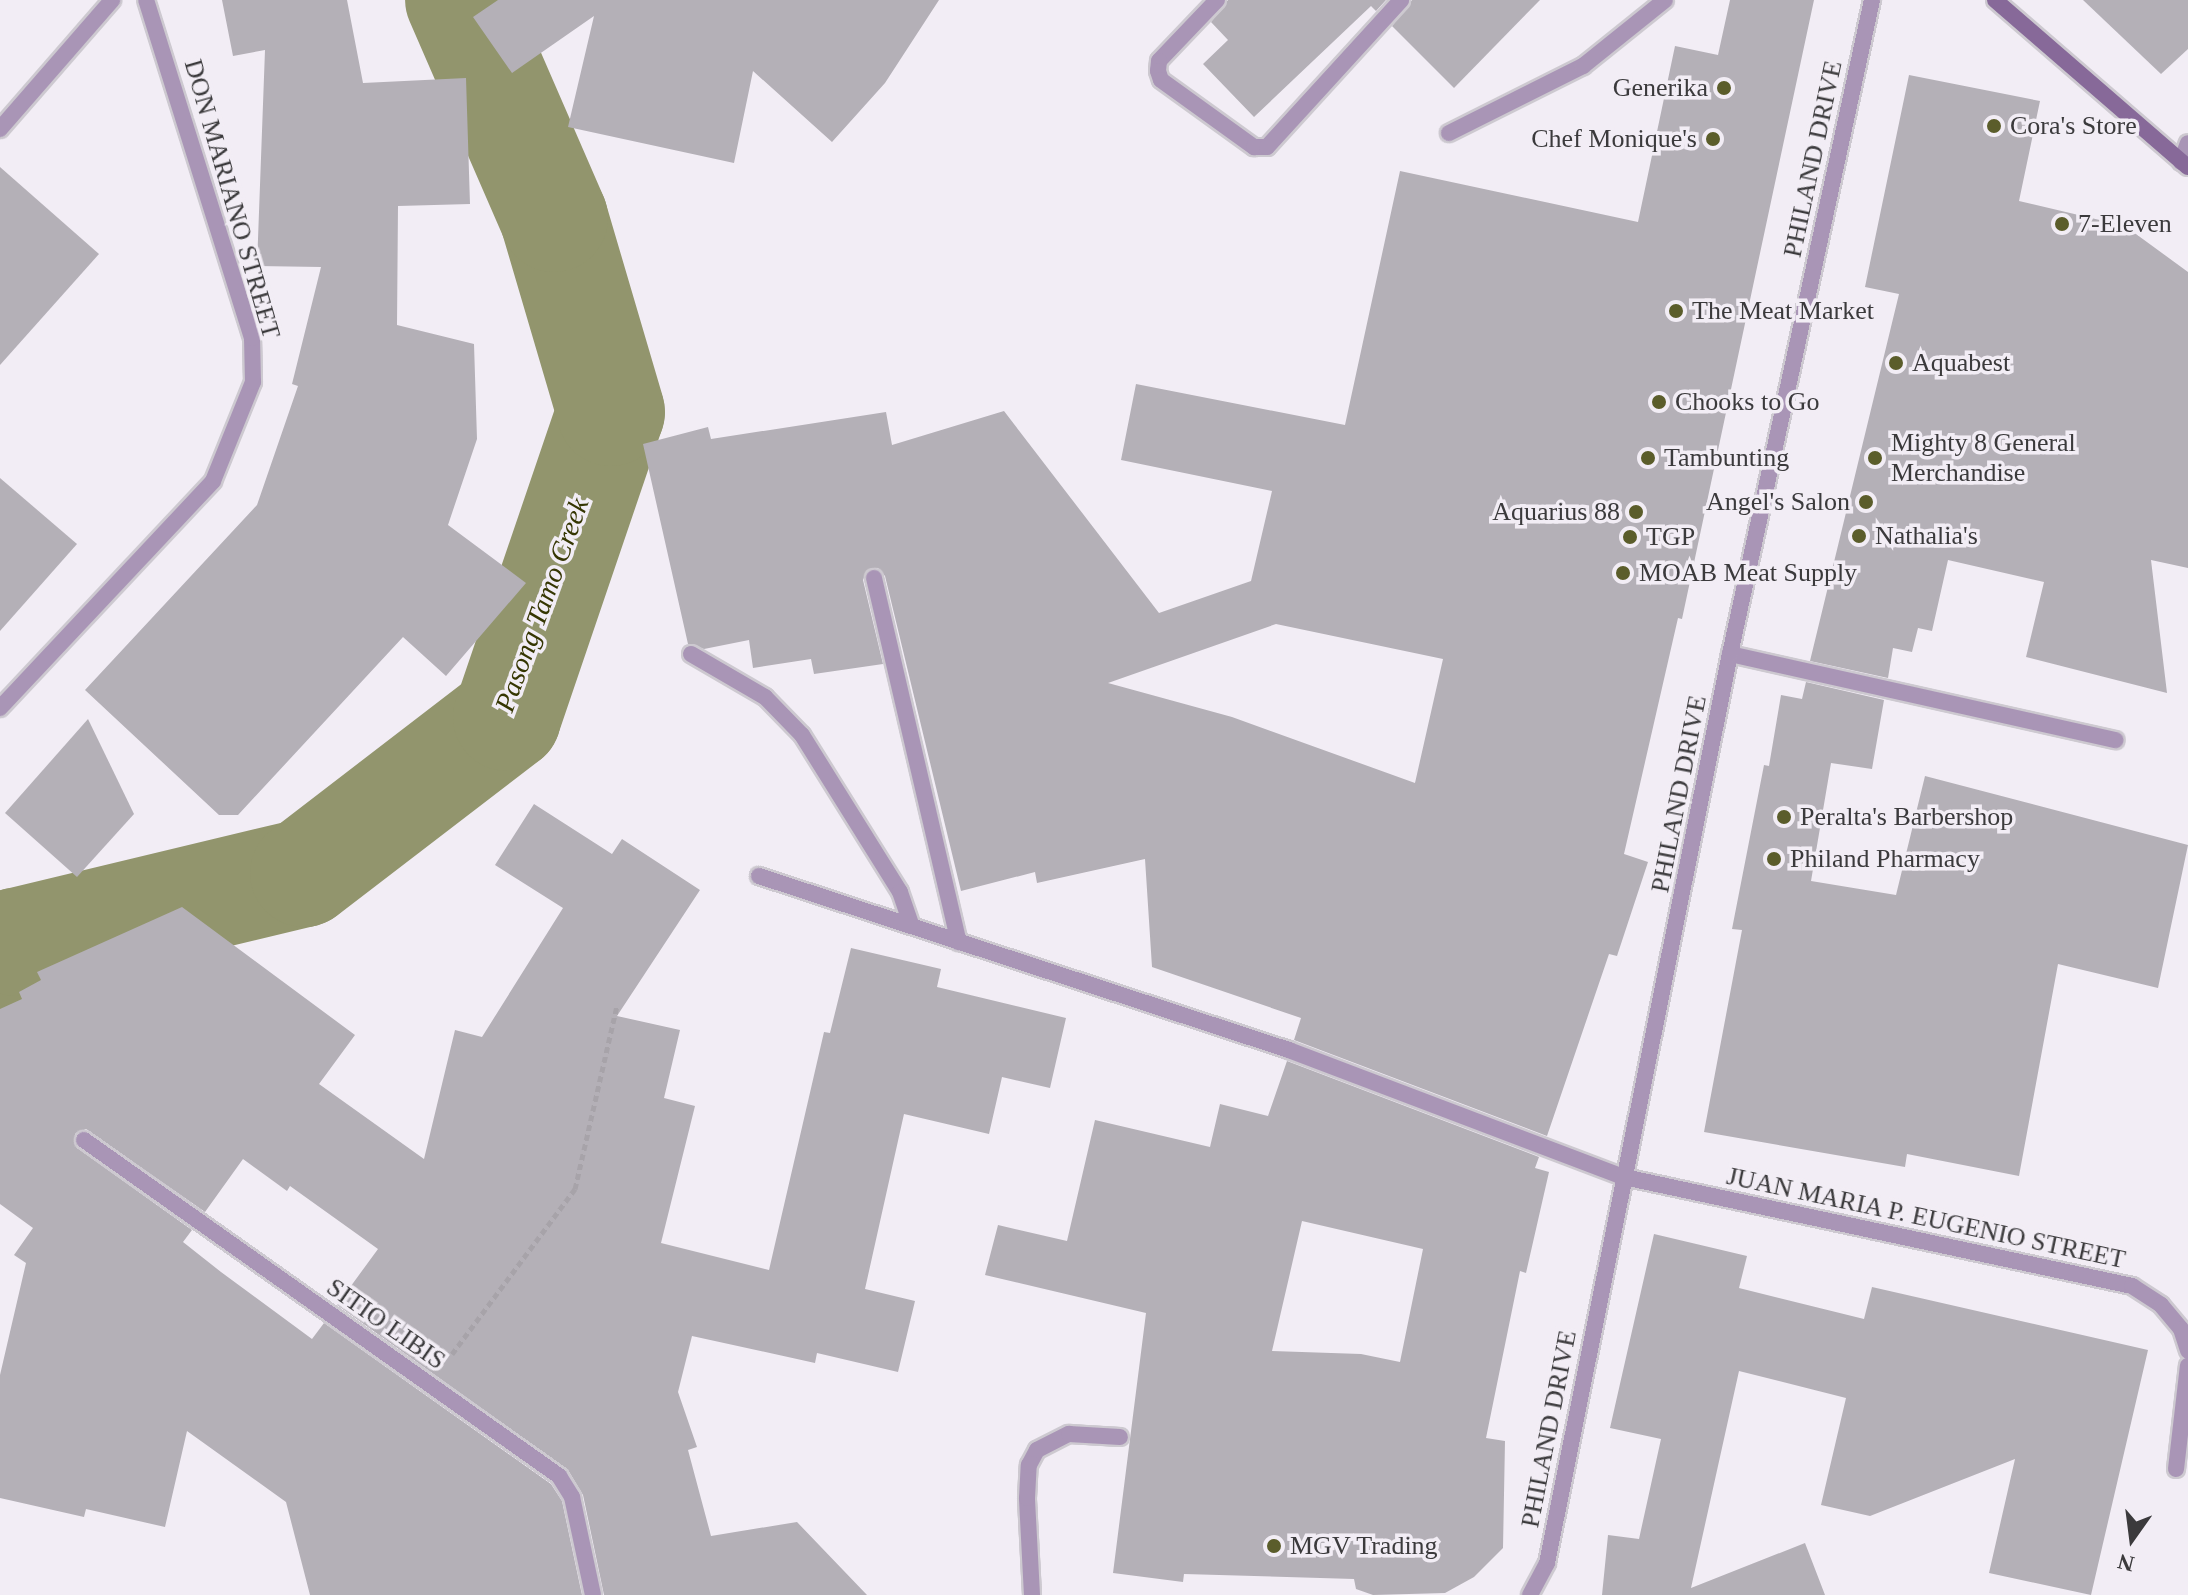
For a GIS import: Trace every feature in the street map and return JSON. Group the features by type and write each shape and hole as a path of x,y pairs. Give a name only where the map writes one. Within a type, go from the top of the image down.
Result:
{"main road":[{"path":"1995,0 2184,165"}],"street":[{"path":"0,129 112,0"},
{"name":"DON MARIANO STREET","path":"0,708 213,481 253,382 252,338 146,0"},
{"path":"1217,0 1159,61 1158,71 1161,80 1254,147 1278,140 1401,0"},
{"path":"1449,133 1583,66 1665,0"},
{"name":"PHILAND DRIVE","path":"1530,1595 1547,1563 1730,654 1872,0"},
{"path":"2184,165 2188,143"},
{"path":"874,578 959,942"},
{"path":"691,654 765,697 802,735 900,892 912,926"},
{"path":"1730,654 2116,740"},
{"name":"JUAN MARIA P. EUGENIO STREET","path":"759,876 1289,1050 1624,1177 2132,1286 2161,1305 2181,1329 2188,1351"},
{"name":"SITIO LIBIS","path":"84,1140 559,1476 572,1497 593,1595"},
{"path":"2176,1469 2188,1366"},
{"path":"1032,1595 1027,1498 1029,1465 1037,1450 1069,1434 1120,1437"}],"path":[{"path":"430,1384 575,1189 617,1005"}],"building":[{"path":"222,0 347,0 363,83 466,78 470,204 398,206 397,325 474,344 477,439 448,525 526,583 446,676 403,637 238,815 219,815 85,690 257,505 298,386 292,384 321,267 257,266 265,50 233,56"},
{"path":"498,0 939,0 885,83 832,142 753,71 734,163 568,127 594,16 512,73 473,17"},
{"path":"1228,0 1386,0 1376,11 1371,6 1254,117 1203,64 1228,40 1211,22"},
{"path":"1412,0 1540,0 1454,88 1392,26"},
{"path":"1730,0 1814,0 1682,619 1678,618 1624,854 1648,862 1617,956 1609,954 1547,1136 1294,1040 1301,1018 1152,967 1145,859 1037,883 1035,872 961,891 885,576 878,568 867,570 863,580 883,664 814,674 811,659 753,668 749,640 704,649 688,644 643,444 708,427 711,439 886,412 892,445 1004,411 1159,613 1251,581 1272,491 1121,460 1136,384 1345,425 1400,171 1638,222 1675,46 1718,55","holes":["1276,624 1443,659 1415,783 1232,717 1108,683"]},
{"path":"2083,0 2188,0 2188,49 2161,74"},
{"path":"1909,75 2040,101 2019,201 2125,226 2188,272 2188,568 2151,560 2167,693 2026,657 2044,582 1948,560 1932,631 1918,628 1912,652 1893,648 1888,678 1810,661 1899,294 1865,287"},
{"path":"0,167 99,254 0,365"},
{"path":"0,478 77,544 0,631"},
{"path":"1806,682 1884,700 1872,769 1831,763 1811,881 1896,895 1925,776 2188,845 2158,988 2058,964 2019,1176 1907,1154 1905,1167 1704,1132 1742,930 1732,929 1764,765 1769,766 1781,695 1802,699"},
{"path":"88,719 134,814 77,877 5,813"},
{"path":"534,804 612,854 622,839 700,890 617,1016 680,1030 664,1098 695,1106 661,1243 769,1270 824,1032 830,1033 851,948 941,969 937,987 1066,1018 1050,1088 1002,1077 989,1134 904,1114 865,1289 915,1301 898,1372 817,1353 815,1363 692,1336 678,1392 697,1447 688,1450 711,1536 797,1522 867,1595 604,1595 583,1495 568,1470 337,1305 378,1249 290,1186 287,1191 243,1159 205,1212 86,1129 75,1134 77,1148 192,1230 183,1242 221,1272 312,1339 324,1323 551,1484 562,1501 582,1595 310,1595 286,1502 187,1431 165,1527 86,1509 84,1517 0,1498 0,1375 26,1263 14,1255 33,1228 0,1204 0,1009 22,999 19,992 41,980 37,972 182,907 355,1035 319,1084 424,1159 455,1030 482,1037 563,908 495,865"},
{"path":"1287,1061 1539,1157 1535,1168 1549,1172 1526,1273 1520,1271 1486,1438 1505,1441 1503,1548 1474,1577 1445,1593 1373,1595 1356,1589 1354,1579 1184,1574 1183,1582 1113,1573 1146,1313 985,1275 998,1225 1067,1241 1095,1120 1210,1147 1220,1104 1268,1116","holes":["1302,1221 1423,1249 1400,1362 1361,1354 1272,1351"]},
{"path":"1654,1234 1747,1256 1739,1288 1864,1319 1872,1287 2148,1350 2091,1595 1989,1573 2015,1459 1870,1516 1821,1505 1846,1398 1739,1371 1691,1588 1805,1543 1825,1595 1602,1595 1608,1535 1639,1539 1661,1439 1610,1428"}],"waterway":[{"name":"Pasong Tamo Creek","path":"0,961 16,942 304,873 507,717 611,412 554,218 459,0"}],"place":[{"name":"Generika","path":"1724,88"},
{"name":"Cora's Store","path":"1994,126"},
{"name":"Chef Monique's","path":"1713,139"},
{"name":"7-Eleven","path":"2062,224"},
{"name":"The Meat Market","path":"1676,311"},
{"name":"Aquabest","path":"1896,363"},
{"name":"Chooks to Go","path":"1659,402"},
{"name":"Tambunting","path":"1648,458"},
{"name":"Mighty 8 General Merchandise","path":"1875,458"},
{"name":"Angel's Salon","path":"1866,502"},
{"name":"Aquarius 88","path":"1636,512"},
{"name":"Nathalia's","path":"1859,536"},
{"name":"TGP","path":"1630,537"},
{"name":"MOAB Meat Supply","path":"1623,573"},
{"name":"Peralta's Barbershop","path":"1784,817"},
{"name":"Philand Pharmacy","path":"1774,859"},
{"name":"MGV Trading","path":"1274,1546"}]}
